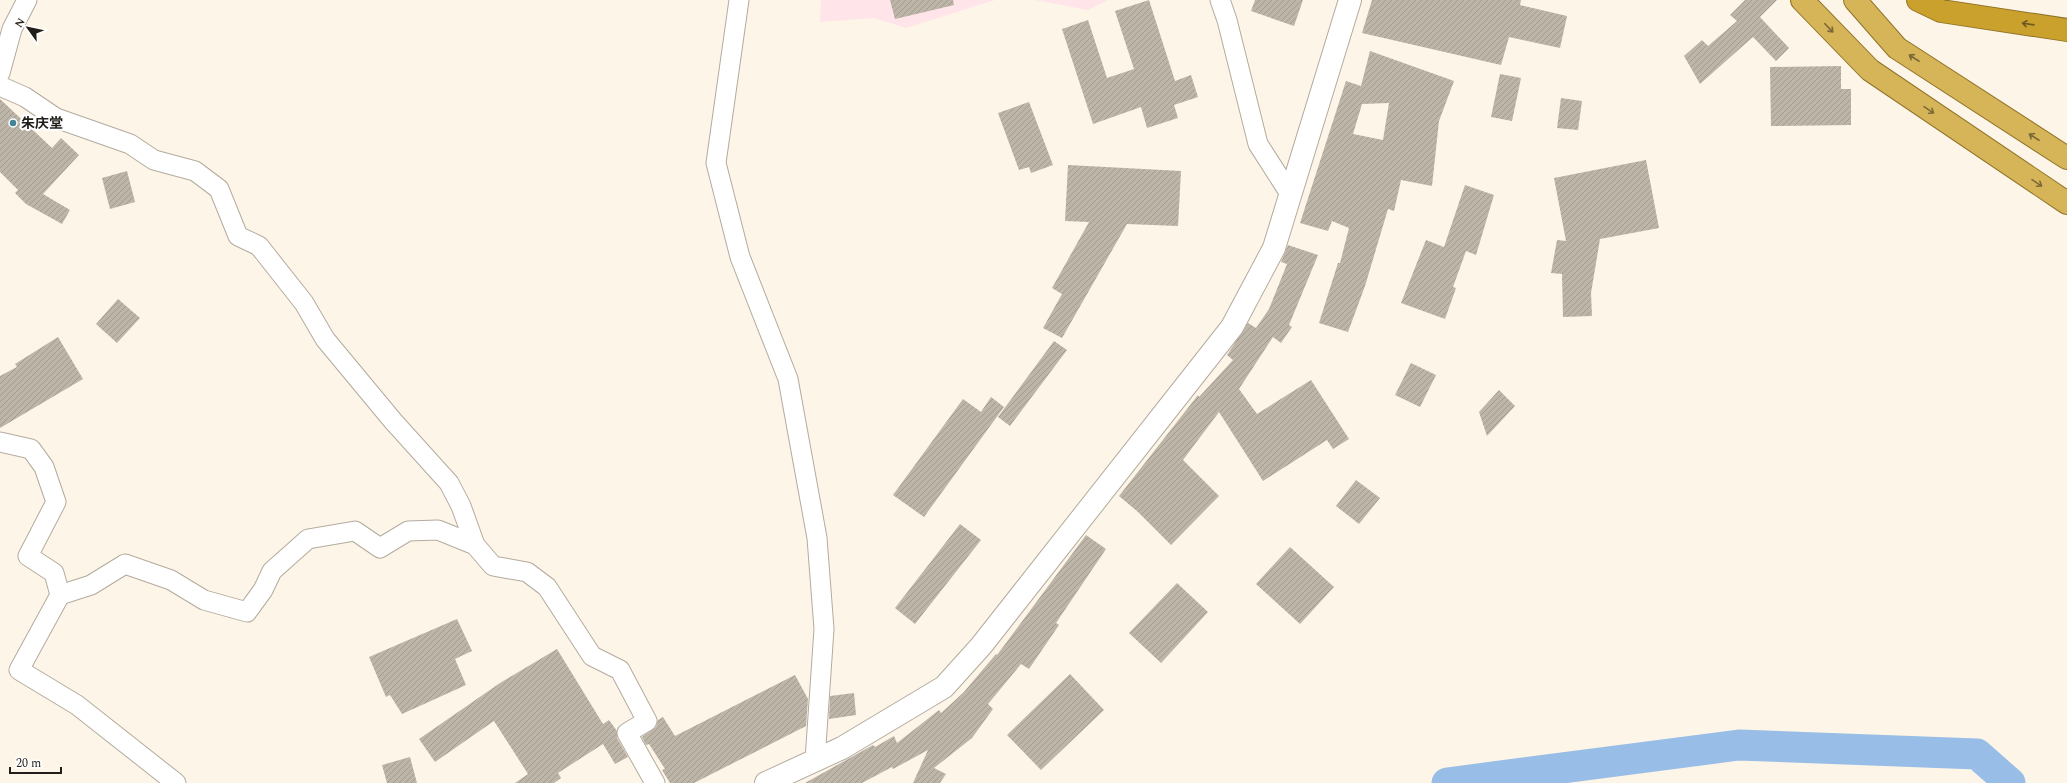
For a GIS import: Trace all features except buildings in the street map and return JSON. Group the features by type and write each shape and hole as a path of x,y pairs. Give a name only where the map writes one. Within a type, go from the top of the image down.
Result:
{"highway":[{"path":"1802,0 1870,70 2067,203"},
{"path":"1854,0 1897,48 2067,158"},
{"path":"1918,0 1941,11 2067,30"}],"street":[{"path":"0,73 12,29 27,0"},
{"path":"740,0 716,163 740,257 788,379 818,538 824,630 815,760"},
{"path":"1220,0 1227,20 1258,144 1290,194"},
{"path":"766,783 842,748 944,687 981,646 1232,327 1274,248 1350,0"},
{"path":"0,86 25,97 56,118 130,144 154,160 195,171 219,190 238,236 259,246 304,303 325,339 393,421 449,483 461,506 475,544 493,566 527,572 547,587 592,656 620,670 647,721 627,733 655,783"},
{"path":"0,442 31,449 44,467 56,502 28,556 54,573 60,595"},
{"path":"176,783 77,705 19,670 60,595 91,585 125,564 171,580 204,600 247,612 263,590 272,571 308,539 355,531 380,548 408,531 438,530 475,544"}],"shaded area":[{"path":"821,0 995,0 906,28 874,18 820,22"},
{"path":"1035,0 1108,0 1088,10"}],"waterway":[{"path":"1447,783 1739,745 1977,754 2010,783"}],"place":[{"name":"朱庆堂","path":"13,123"}]}
